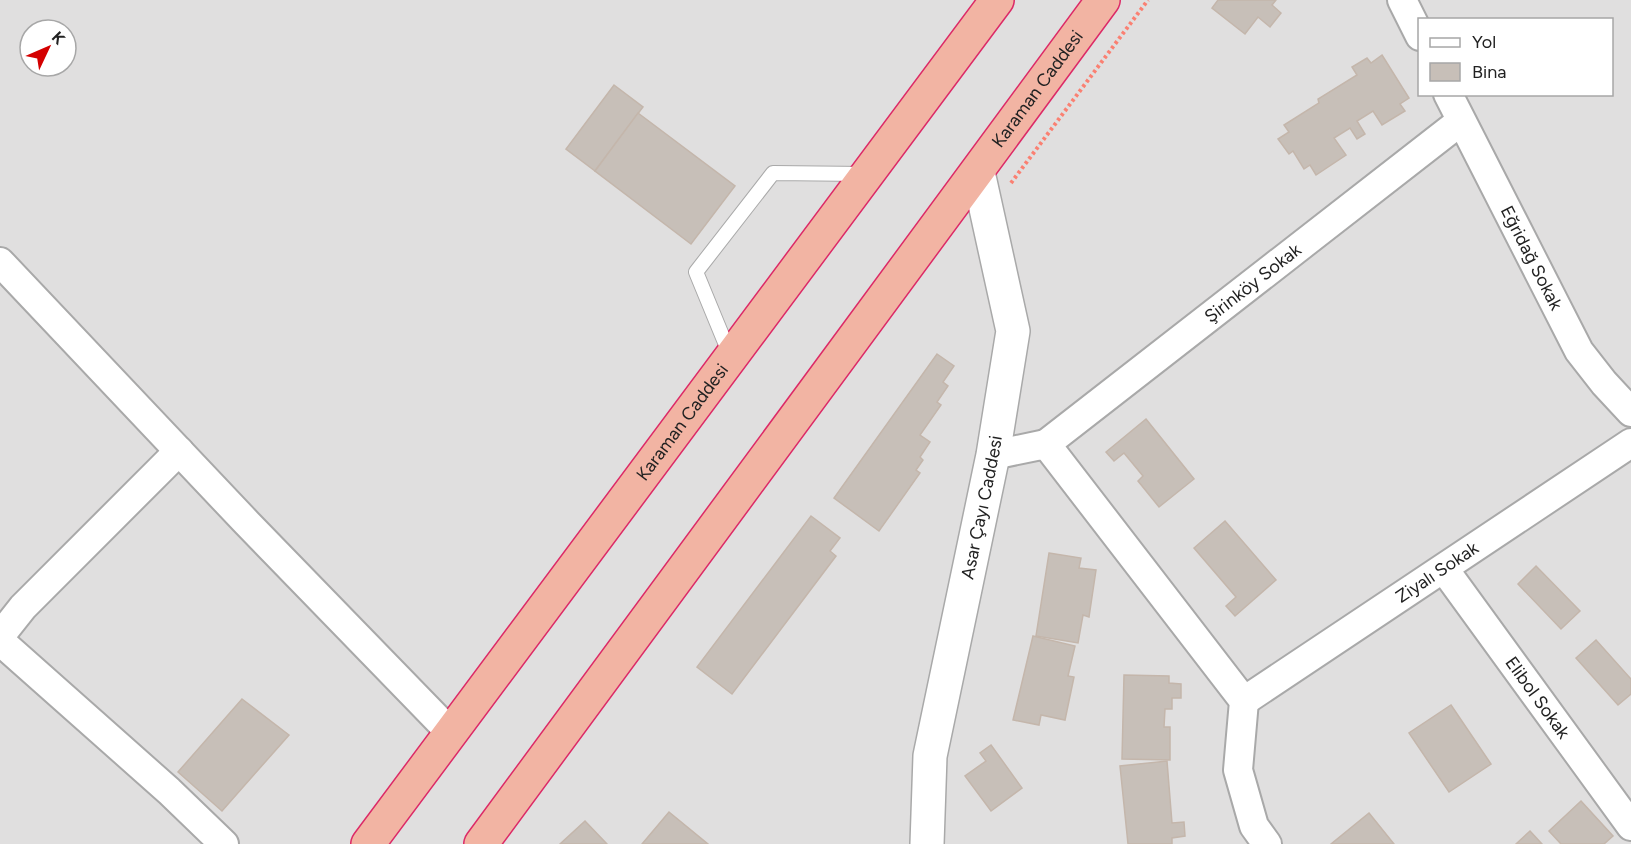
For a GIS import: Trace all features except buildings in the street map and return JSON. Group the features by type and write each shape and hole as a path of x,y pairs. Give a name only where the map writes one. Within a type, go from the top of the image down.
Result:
{"highway":[{"name":"Karaman Caddesi","path":"368,844 870,174 997,0"},
{"name":"Karaman Caddesi","path":"481,844 1103,0"}],"street":[{"path":"1402,0 1418,34"},
{"name":"Eğridağ Sokak","path":"1449,96 1579,351 1631,412"},
{"name":"Şirinköy Sokak","path":"1046,444 1461,121"},
{"name":"Asar Çayı Caddesi","path":"927,844 930,756 993,455 1013,331 978,172"},
{"path":"0,262 452,733"},
{"name":"Ziyalı Sokak","path":"1244,701 1631,443"},
{"path":"993,455 1046,444 1244,701 1238,770 1254,826 1267,844"},
{"path":"0,636 23,607 179,451"},
{"name":"Elibol Sokak","path":"1444,569 1631,825"},
{"path":"0,641 169,791 224,844"}],"lane":[{"path":"732,358 696,272 773,173 870,174"}],"path":[{"path":"1058,120 1148,0"}],"shaded area":[{"path":"0,0 1631,0 1631,844 0,844"}]}
